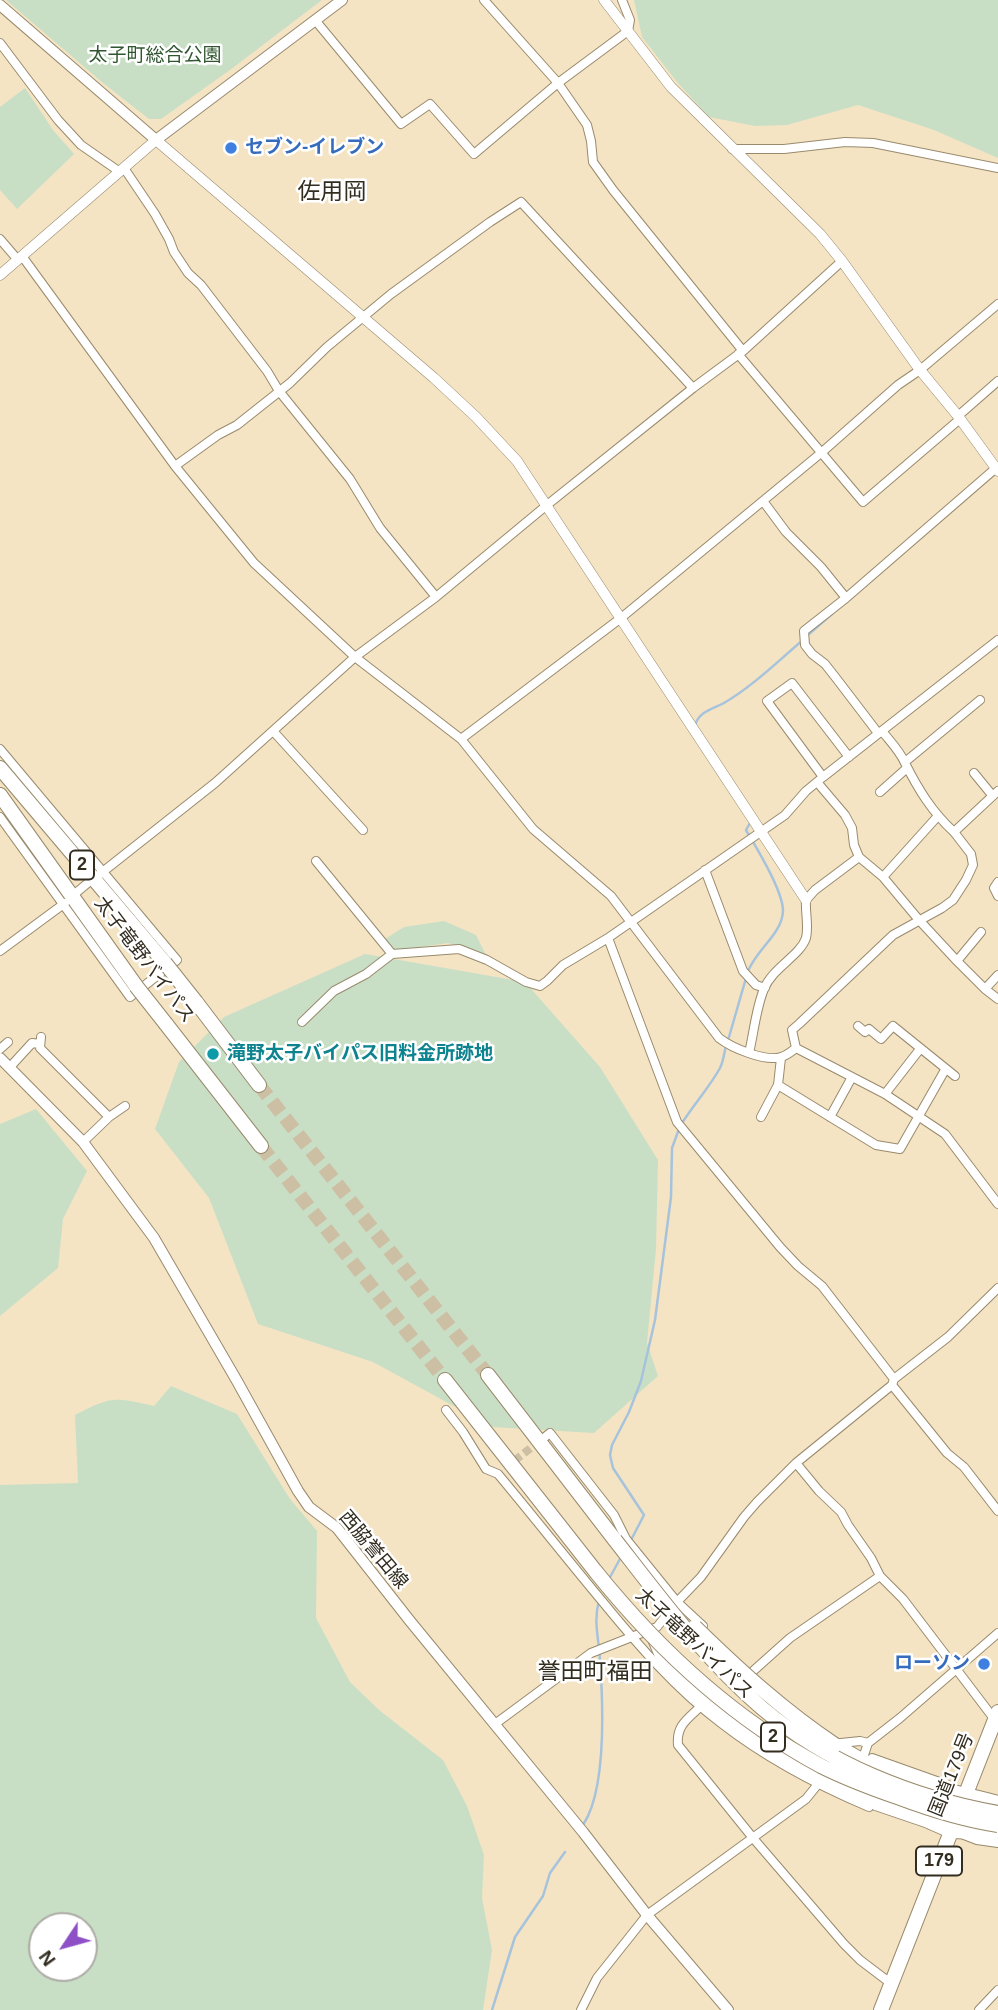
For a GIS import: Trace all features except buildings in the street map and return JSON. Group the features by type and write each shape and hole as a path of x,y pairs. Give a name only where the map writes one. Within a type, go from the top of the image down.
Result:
{"highway":[{"name":"太子竜野バイパス","path":"0,768 165,963 259,1084"},
{"name":"太子竜野バイパス","path":"0,795 136,986 261,1146"},
{"name":"太子竜野バイパス","path":"488,1375 642,1575 711,1658 763,1709 794,1732 841,1760 883,1779 936,1798 998,1813"},
{"name":"太子竜野バイパス","path":"445,1380 619,1600 654,1638 752,1723 785,1745 847,1778 922,1806 998,1825"},
{"path":"642,1575 770,1698 801,1723 890,1775 942,1791 967,1794 998,1803"},
{"path":"654,1638 663,1658 732,1723 818,1780 945,1828 998,1836"},
{"name":"国道179号","path":"884,2009 945,1828 967,1794 997,1719"}],"main road":[{"path":"0,5 156,140 342,0"},
{"name":"西脇誉田線","path":"0,1058 83,1142 154,1238 309,1507 337,1528 648,1915 728,2010"}],"street":[{"path":"484,0 558,83 587,125 593,162 613,190 821,453 863,502 998,381"},
{"path":"604,0 671,87 820,234 997,470 804,631 805,645 825,664 906,765 937,817 954,831 971,854 973,865 953,900 893,935 793,1030 796,1048"},
{"path":"315,20 401,124 430,104 474,154 558,83 628,31 631,20 622,0"},
{"path":"0,43 58,120 81,145 122,170 155,214 173,252 253,352 279,391 351,479 380,528 436,597"},
{"path":"0,275 156,140 476,417 517,461 806,900 805,941 799,950 784,962 765,988 749,1053"},
{"path":"732,149 784,149 845,142 873,143 998,168"},
{"path":"175,466 218,435 237,425 362,317 521,202 693,388"},
{"path":"0,239 20,258 175,466 254,563 355,657 461,739 533,829 611,896 709,1028 727,1044 749,1053 781,1058 796,1048"},
{"path":"102,872 215,783 355,657 436,597 693,388 741,353 842,261"},
{"path":"461,739 621,618 998,303"},
{"path":"764,501 786,532 821,567 846,598"},
{"path":"302,1022 334,991 366,974 392,954 458,949 487,960 526,982 540,986 563,965 608,938 785,815 820,779 998,640"},
{"path":"849,757 792,683 767,701 845,815 852,828 859,857 883,877 957,961 998,999"},
{"path":"880,792 906,765 981,700"},
{"path":"273,731 363,830"},
{"path":"0,749 177,960 130,997 65,902 0,817"},
{"path":"954,831 995,793 974,773"},
{"path":"883,877 937,817"},
{"path":"806,900 859,857"},
{"path":"316,861 392,954"},
{"path":"705,870 743,971 756,985 765,988"},
{"path":"77,892 89,882"},
{"path":"998,882 994,888 998,896"},
{"path":"0,951 65,902"},
{"path":"957,961 981,932"},
{"path":"608,938 677,1122 780,1247 822,1286 947,1453 964,1467 998,1511"},
{"path":"985,989 998,975"},
{"path":"858,1026 865,1032 869,1029 881,1039 892,1026 955,1076"},
{"path":"10,1067 32,1043 41,1040 40,1048 108,1117"},
{"path":"0,1049 8,1042"},
{"path":"796,1048 885,1094 945,1134 998,1204"},
{"path":"885,1094 920,1049"},
{"path":"761,1117 778,1085 781,1058"},
{"path":"778,1085 876,1145 900,1149 945,1070"},
{"path":"830,1117 852,1077"},
{"path":"83,1142 108,1117 125,1106"},
{"path":"495,1724 591,1653 657,1627 701,1577 744,1517 796,1463 948,1336 998,1288"},
{"path":"446,1410 486,1469 501,1471 632,1637 667,1675 721,1723 760,1751 818,1780 806,1799 648,1915 597,1978 581,2010"},
{"path":"548,1435 614,1515 626,1539 677,1602 797,1713 838,1744 945,1783 967,1794"},
{"path":"796,1463 841,1513 880,1576 903,1599 997,1719"},
{"path":"752,1672 790,1638 880,1576"},
{"path":"864,1755 868,1743 998,1633"},
{"path":"701,1706 679,1727 678,1745 844,1944 892,1984"},
{"path":"838,1744 860,1741 868,1743"},
{"path":"945,1828 976,1840 998,1843"},
{"path":"979,2010 998,1990"}],"green space":[{"name":"太子町総合公園","path":"6,0 322,0 161,119 149,119"},
{"path":"634,0 998,0 998,158 934,130 858,105 787,125 755,126 709,117 642,37"},
{"path":"25,88 53,130 74,154 17,209 0,190 0,107"},
{"path":"444,921 476,935 487,957 448,943 393,951 385,939 404,927"},
{"path":"365,954 525,982 600,1067 658,1160 656,1249 647,1343 658,1376 594,1433 492,1427 373,1362 258,1324 209,1198 155,1129 179,1062 224,1017"},
{"path":"36,1109 87,1171 63,1219 58,1268 0,1316 0,1124"},
{"path":"171,1386 237,1414 290,1499 317,1531 316,1618 350,1682 379,1710 443,1760 467,1806 484,1855 482,1898 492,1950 483,2010 0,2010 0,1485 78,1483 75,1415 106,1401 130,1401 154,1406"}],"waterway":[{"path":"808,635 832,614"},
{"path":"695,726 702,714 745,689 803,640"},
{"path":"748,971 777,929 783,910 774,880 746,830 750,823"},
{"path":"682,1123 720,1068 746,978"},
{"path":"630,1542 644,1515 613,1468 610,1455 641,1381 655,1320 671,1197 672,1148 679,1129"},
{"path":"609,1579 621,1557"},
{"path":"583,1825 596,1790 602,1745 601,1678 596,1623 599,1601"},
{"path":"492,2010 515,1937 543,1896 550,1873 565,1852"}],"tunnel":[{"path":"259,1085 488,1375"},
{"path":"261,1146 445,1380"},
{"path":"505,1468 541,1440"}],"place":[{"name":"セブン-イレブン","path":"231,148"},
{"name":"滝野太子バイパス旧料金所跡地","path":"213,1054"},
{"name":"ローソン","path":"984,1664"}],"district":[{"name":"佐用岡","path":"332,193"},
{"name":"誉田町福田","path":"595,1673"}]}
